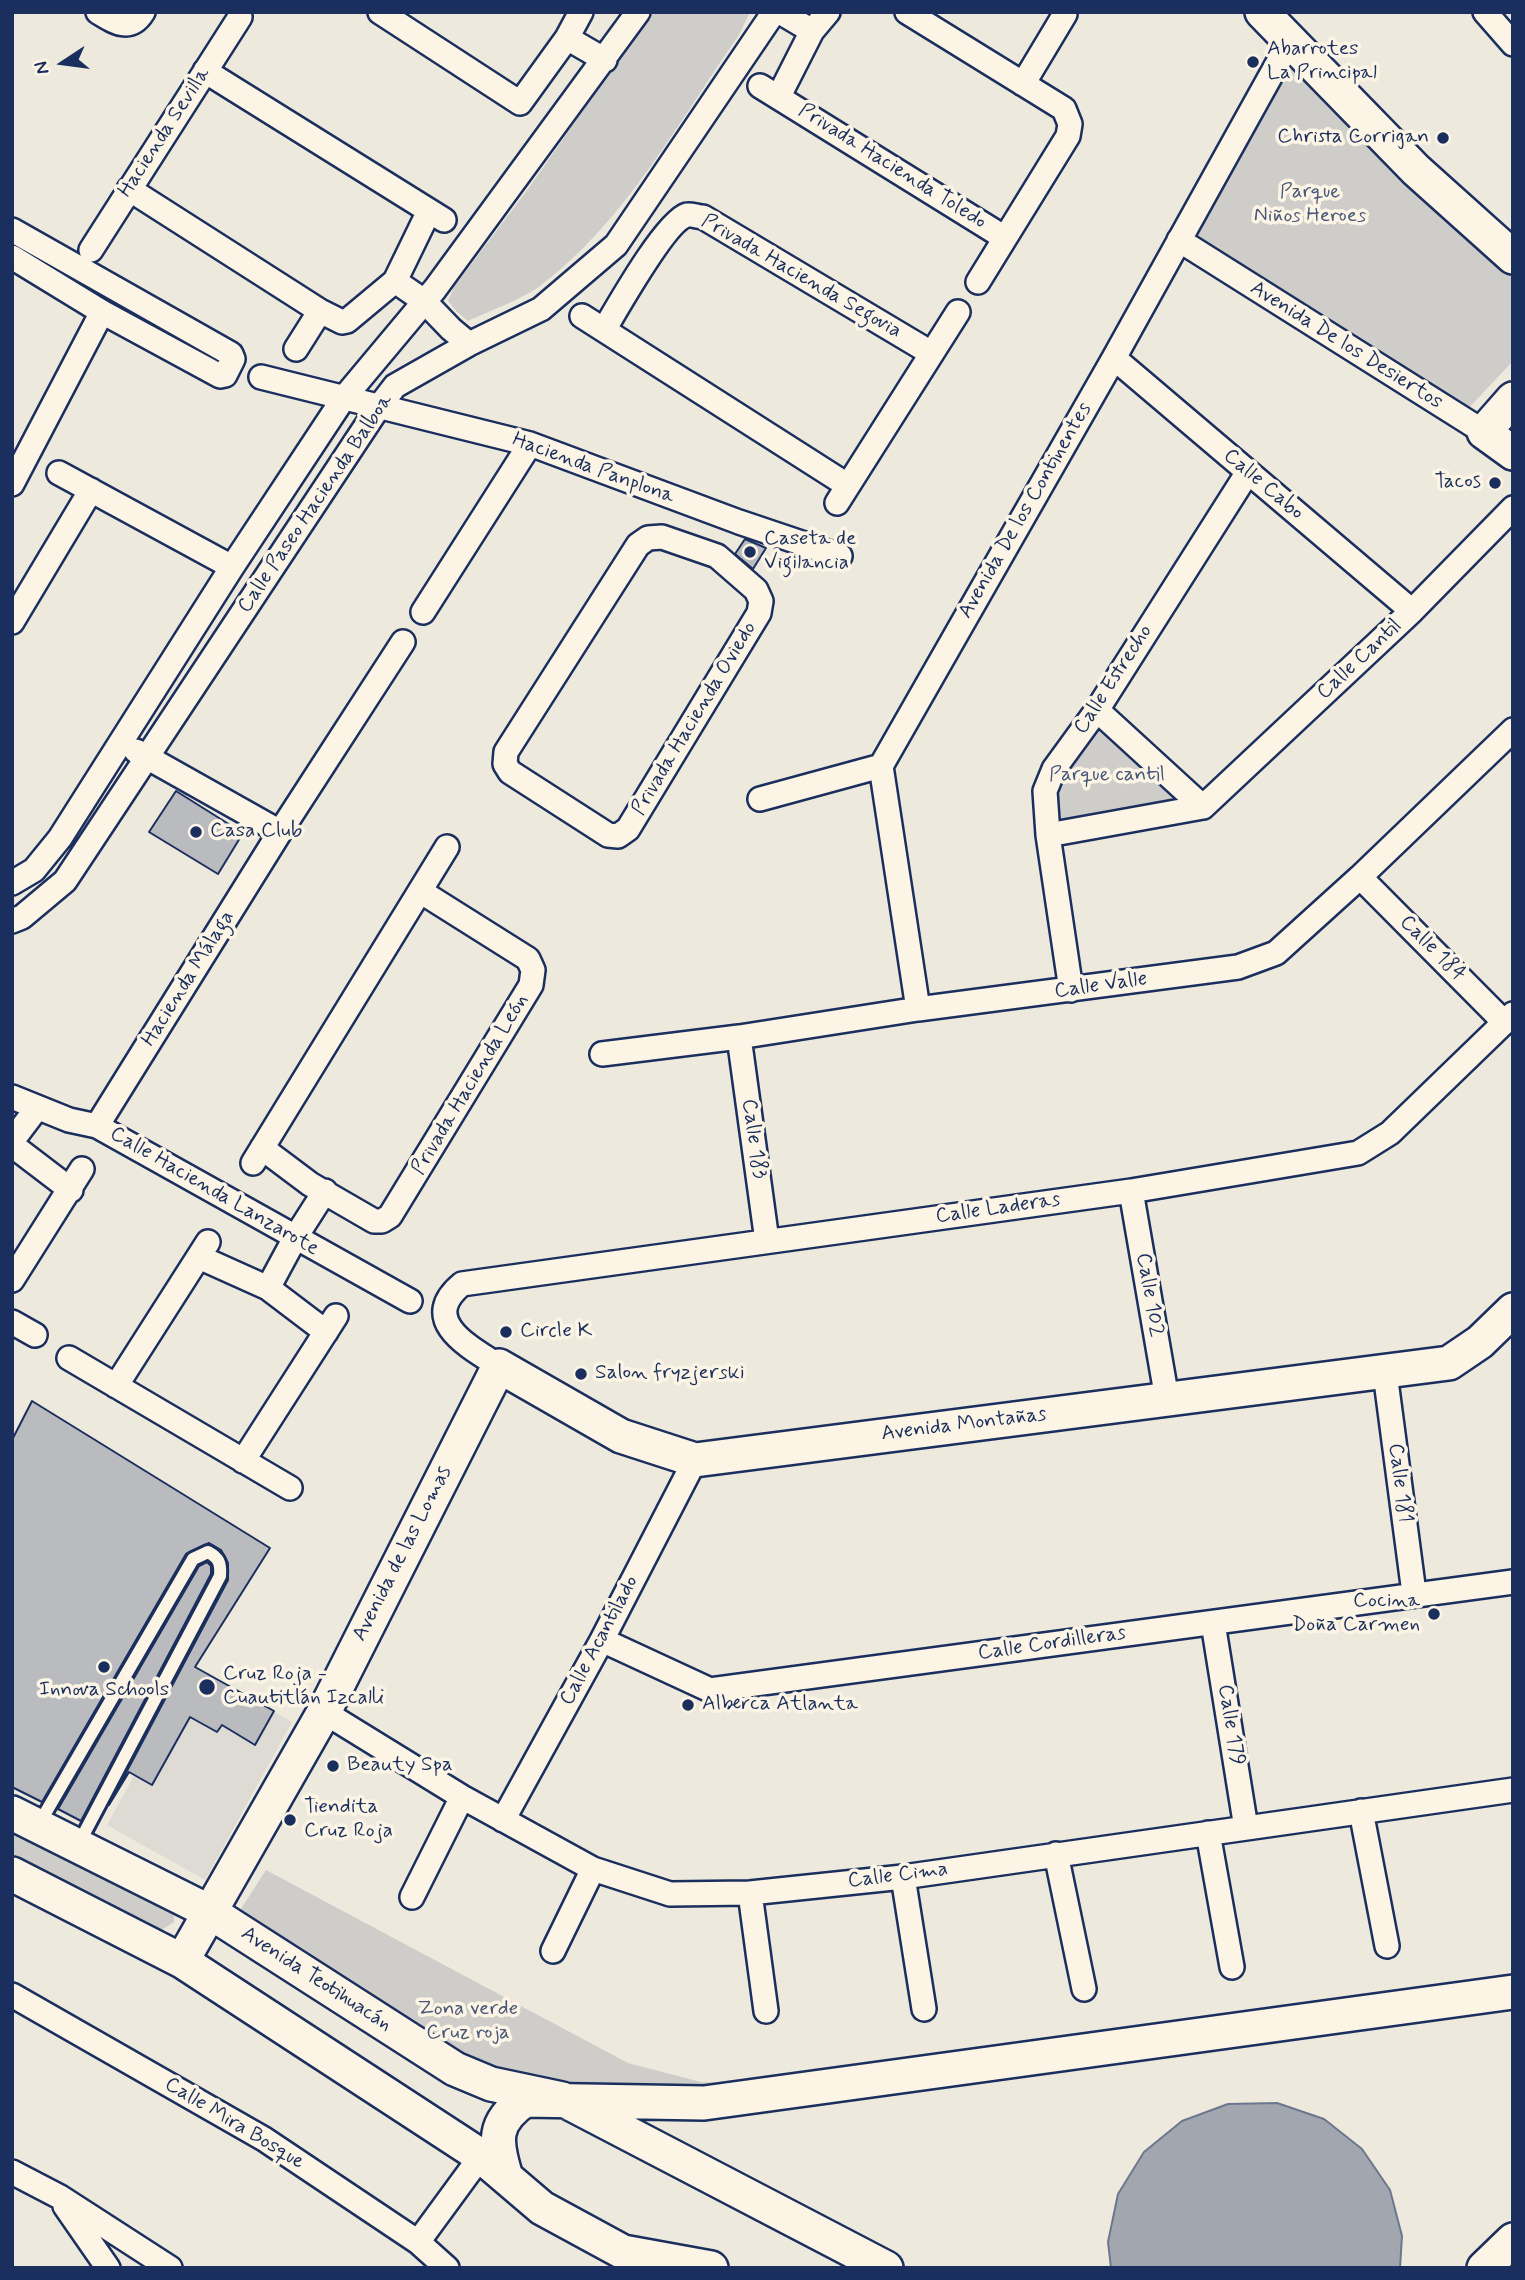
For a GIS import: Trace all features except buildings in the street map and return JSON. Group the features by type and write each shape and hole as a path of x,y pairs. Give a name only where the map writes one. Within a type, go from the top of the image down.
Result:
{"main road":[{"path":"1262,12 1416,170 1513,257"},
{"path":"1484,432 1513,399"},
{"name":"Avenida De los Desiertos","path":"1484,432 1513,453"},
{"name":"Avenida Montañas","path":"499,1366 621,1436 695,1460 1449,1363 1480,1342 1513,1310"},
{"name":"Avenida de las Lomas","path":"182,1961 324,1712 499,1366"},
{"name":"Avenida Teotihuacán","path":"25,1819 210,1912 455,2069 491,2084 562,2099 886,2268"},
{"path":"12,1874 182,1961 481,2155 542,2208 623,2252 711,2268"},
{"path":"506,2177 498,2152 499,2128 509,2111 525,2100 705,2103 1513,1992"},
{"path":"580,2228 604,2268"},
{"path":"1484,2268 1513,2240"}],"street":[{"path":"98,12 118,25 136,19"},
{"path":"380,12 520,103 567,38 581,12"},
{"name":"Calle Paseo Hacienda Balboa","path":"12,883 34,870 60,838 232,567 343,399 435,289 638,12"},
{"name":"Calle Paseo Hacienda Balboa","path":"12,921 22,917 65,881 377,408 395,386 469,344 541,309 616,245 774,12"},
{"path":"780,12 812,31"},
{"name":"Privada Hacienda Toledo","path":"828,12 770,91 1005,238"},
{"name":"Privada Hacienda Toledo","path":"907,12 1064,109 1070,124 1068,136 978,282"},
{"path":"1485,12 1513,44"},
{"path":"1023,84 1065,14"},
{"name":"Hacienda Sevilla","path":"90,250 240,17"},
{"path":"567,38 605,60"},
{"name":"Avenida De los Continentes","path":"881,766 1114,358 1290,41"},
{"path":"129,189 336,321 347,321 395,281 436,215 205,71"},
{"name":"Privada Hacienda Segovia","path":"604,330 646,261 675,222 688,215 703,217 931,353"},
{"path":"12,230 231,354 233,359 225,375 220,376 103,312 12,257"},
{"name":"Avenida De los Desiertos","path":"1179,240 1484,432"},
{"path":"616,245 646,261"},
{"path":"395,281 424,300 469,344"},
{"path":"296,349 320,311"},
{"path":"12,484 103,312"},
{"path":"582,316 842,494 958,312"},
{"name":"Calle Cabo","path":"1114,358 1412,611"},
{"name":"Hacienda Panplona","path":"261,377 377,408 530,443 739,522 840,556"},
{"path":"424,612 530,443"},
{"name":"Calle Estrecho","path":"1071,990 1048,835 1045,792 1054,769 1097,710 1248,472"},
{"path":"59,473 232,567"},
{"path":"12,622 91,490"},
{"name":"Calle Cantil","path":"1203,807 1412,611 1513,508"},
{"path":"717,556 739,522"},
{"name":"Privada Hacienda Oviedo","path":"662,537 717,556 756,590 761,601 759,613 628,829 618,836 608,835 510,772 505,764 506,752 638,545 648,538 662,537"},
{"name":"Hacienda Málaga","path":"97,1126 280,832 403,642"},
{"path":"1097,710 1203,807"},
{"name":"Calle Valle","path":"602,1054 1238,967 1276,953 1360,877 1513,730"},
{"path":"121,742 280,832"},
{"path":"760,799 881,766 918,1009"},
{"path":"1048,835 1203,807"},
{"name":"Privada Hacienda León","path":"419,891 528,959 533,970 531,985 390,1216 382,1222 374,1221 325,1191 257,1156 419,891 447,847"},
{"name":"Calle 184","path":"1360,877 1508,1018"},
{"name":"Calle Laderas","path":"445,1309 449,1294 462,1284 1131,1191 1358,1153 1390,1133 1508,1018"},
{"name":"Calle 183","path":"738,1037 766,1241"},
{"name":"Calle Hacienda Lanzarote","path":"12,1097 69,1120 97,1126 410,1301"},
{"path":"37,1108 12,1143 71,1190"},
{"path":"12,1280 82,1169"},
{"path":"268,1288 325,1191"},
{"name":"Calle 102","path":"1131,1191 1167,1399"},
{"path":"116,1386 203,1249 331,1324 243,1461"},
{"name":"Avenida Montañas","path":"445,1309 449,1325 458,1340 499,1366"},
{"path":"12,1322 35,1335"},
{"path":"69,1358 290,1488"},
{"name":"Calle 181","path":"1385,1373 1413,1593"},
{"name":"Calle Acantilado","path":"503,1820 602,1640 695,1460"},
{"name":"Calle Cordilleras","path":"602,1640 710,1690 1213,1623 1413,1593 1513,1582"},
{"name":"Calle 179","path":"1213,1623 1246,1828"},
{"name":"Calle Cima","path":"324,1712 462,1797 593,1869 670,1894 750,1893 903,1877 1513,1790"},
{"path":"412,1897 462,1797"},
{"path":"1361,1811 1387,1946"},
{"path":"1208,1833 1232,1967"},
{"path":"1056,1854 1084,1989"},
{"path":"554,1951 593,1869"},
{"path":"903,1877 924,2010"},
{"path":"750,1893 766,2011"},
{"name":"Calle Mira Bosque","path":"12,1995 264,2139 418,2242 447,2268"},
{"path":"418,2242 481,2155"},
{"path":"12,2172 60,2197 170,2268"},
{"path":"60,2197 108,2268"}],"lane":[{"path":"25,1819 193,1559 208,1552 216,1556 220,1564 220,1576 78,1845"}],"shaded area":[{"path":"194,1667 292,1722 205,1880 107,1825"},
{"path":"1277,2103 1324,2119 1362,2149 1390,2190 1402,2236 1400,2268 1111,2268 1108,2242 1118,2194 1144,2152 1182,2121 1228,2104"}],"green space":[{"path":"652,12 750,12 739,35 672,136 599,232 571,260 533,291 468,321 448,301 454,287 528,189"},
{"name":"Parque Niños Heroes","path":"1291,52 1513,269 1513,361 1465,412 1184,235"},
{"name":"Parque cantil","path":"1098,717 1190,801 1052,824 1052,793"},
{"path":"12,1819 174,1911 174,1922 157,1933 12,1862"},
{"name":"Zona verde Cruz roja","path":"266,1870 628,2063 701,2082 734,2083 730,2087 562,2099 456,2061 235,1918"}],"place":[{"name":"Abarrotes La Principal","path":"1253,62"},
{"name":"Christa Corrigan","path":"1443,138"},
{"name":"Tacos","path":"1495,483"},
{"name":"Caseta de Vigilancia","path":"750,552"},
{"name":"Casa Club","path":"196,832"},
{"name":"Circle K","path":"506,1332"},
{"name":"Salon fryzjerski","path":"581,1374"},
{"name":"Cocina Doña Carmen","path":"1434,1614"},
{"name":"Innova Schools","path":"104,1667"},
{"name":"Cruz Roja - Cuautitlán Izcalli","path":"207,1687"},
{"name":"Alberca Atlanta","path":"688,1705"},
{"name":"Beauty Spa","path":"333,1766"},
{"name":"Tiendita Cruz Roja","path":"290,1820"}]}
